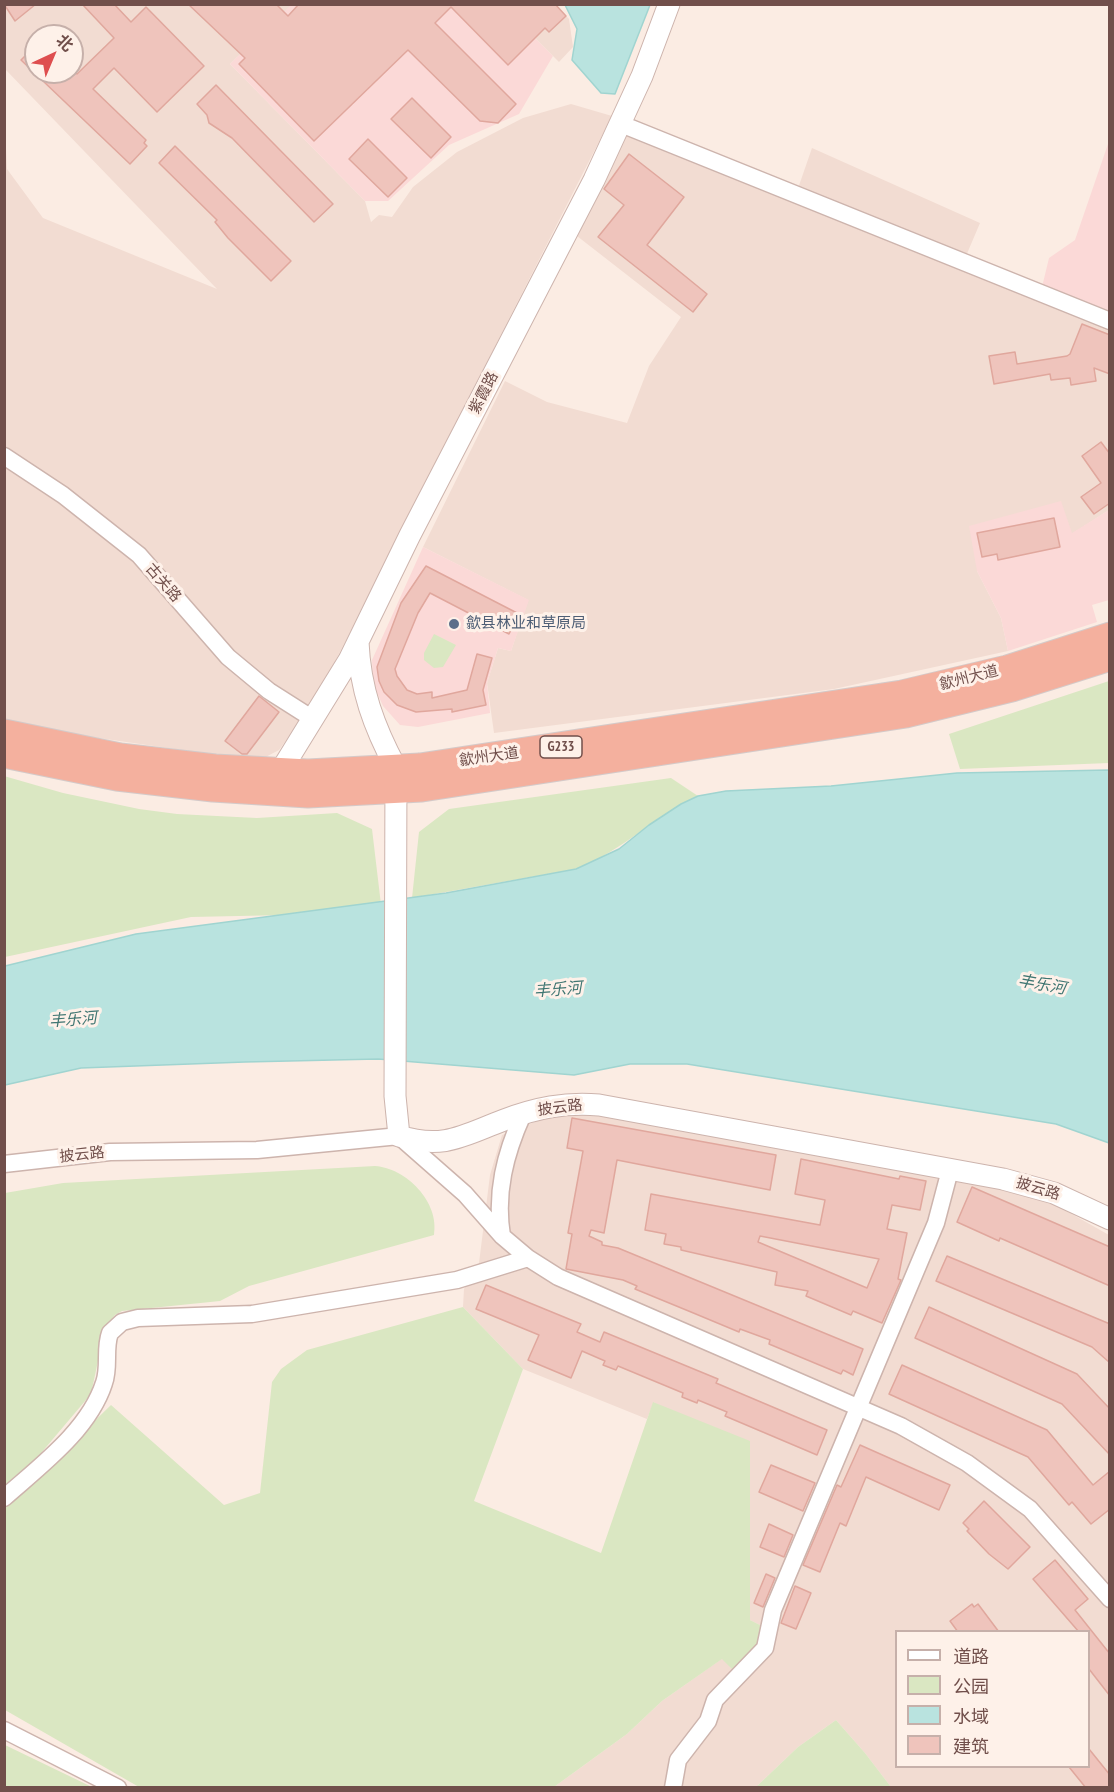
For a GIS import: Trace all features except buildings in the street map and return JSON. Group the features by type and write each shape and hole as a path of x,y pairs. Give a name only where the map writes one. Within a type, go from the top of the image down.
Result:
{"highway":[{"name":"歙州大道","path":"4,754 117,777 213,788 308,794 615,739 902,694 998,671 1110,636"},
{"name":"歙州大道","path":"4,733 120,757 215,768 396,779 422,788 906,714 1003,691 1110,657"}],"street":[{"name":"紫霞路","path":"280,772 358,642 621,124 669,4"},
{"path":"621,124 1110,321"},
{"name":"古关路","path":"4,456 63,495 139,555 228,657 269,691 313,719"},
{"path":"358,642 366,701 396,779 395,1096 399,1136 465,1194 502,1236 528,1258 558,1276 924,1437 967,1463 1030,1509 1110,1599"},
{"name":"披云路","path":"4,1164 110,1152 257,1150 399,1136 428,1142 451,1141 523,1114 566,1104 599,1105 1029,1185 1074,1201 1110,1219"},
{"path":"502,1236 498,1214 500,1186 507,1155 523,1114"},
{"path":"673,1788 678,1760 708,1721 715,1700 765,1648 772,1610 936,1223 950,1170"},
{"path":"4,1498 65,1444 80,1424 105,1383 110,1332 122,1322 138,1318 252,1314 457,1281 528,1258"},
{"path":"4,1730 118,1788"}],"shaded area":[{"path":"292,4 502,5 553,56 519,114 449,145 388,201 365,201 230,64"},
{"path":"4,5 292,5 230,64 365,201 371,222 379,215 392,217 413,187 457,152 523,118 571,104 612,116 316,699 279,750 258,761 36,729 5,721 5,128 7,169 43,218 217,289 5,69"},
{"path":"502,5 556,5 569,19 573,47 559,62"},
{"path":"1109,115 1109,315 1042,287 1049,258 1075,240 1108,144"},
{"path":"628,133 794,200 812,148 980,223 966,256 1109,328 1109,510 1072,534 977,571 1001,618 1008,651 834,689 494,733 487,683 498,648 511,651 528,600 423,547 505,381 547,402 627,423 649,366 681,317 577,236"},
{"path":"1061,501 1072,533 1109,510 1109,600 1092,605 1097,622 1008,651 1001,618 977,571 969,526"},
{"name":"歙县林业和草原局","path":"423,547 529,600 511,651 498,648 487,683 490,713 418,727 400,725 383,706 373,684 372,660"},
{"path":"586,1112 968,1181 1054,1204 1109,1235 1109,1787 891,1787 836,1720 798,1747 758,1785 759,1787 554,1787 627,1734 662,1701 723,1658 734,1671 775,1633 750,1620 748,1591 654,1402 647,1419 523,1369 463,1307 464,1289 479,1263 490,1175 502,1135 550,1116"}],"green space":[{"path":"434,634 456,645 443,667 434,668 424,660 424,653"},
{"path":"1109,681 1109,763 960,769 949,734"},
{"path":"4,776 63,793 139,809 177,814 257,818 337,813 372,829 382,913 191,917 5,957"},
{"path":"671,778 698,796 667,813 593,862 576,869 412,898 419,832 449,809"},
{"path":"375,1166 398,1173 418,1189 432,1211 434,1235 249,1286 220,1301 122,1311 115,1315 105,1328 91,1394 36,1459 5,1485 5,1193 63,1183"},
{"path":"463,1307 523,1369 474,1501 601,1553 653,1402 750,1441 750,1620 776,1633 734,1671 722,1659 662,1701 627,1734 554,1787 139,1787 5,1710 5,1504 34,1480 111,1405 224,1505 260,1493 272,1382 281,1369 307,1350"},
{"path":"836,1720 891,1787 757,1786 798,1747"},
{"path":"5,1745 92,1787 5,1787"}],"water":[{"path":"565,5 650,5 615,94 601,93 572,60 577,29"},
{"name":"丰乐河","path":"1109,770 1109,1143 1056,1124 687,1064 630,1064 574,1075 378,1059 245,1062 81,1068 5,1085 5,966 136,934 446,893 576,869 619,849 649,825 681,804 698,796 726,791 831,786 957,773"}],"place":[{"name":"歙县林业和草原局","path":"454,624"}]}
